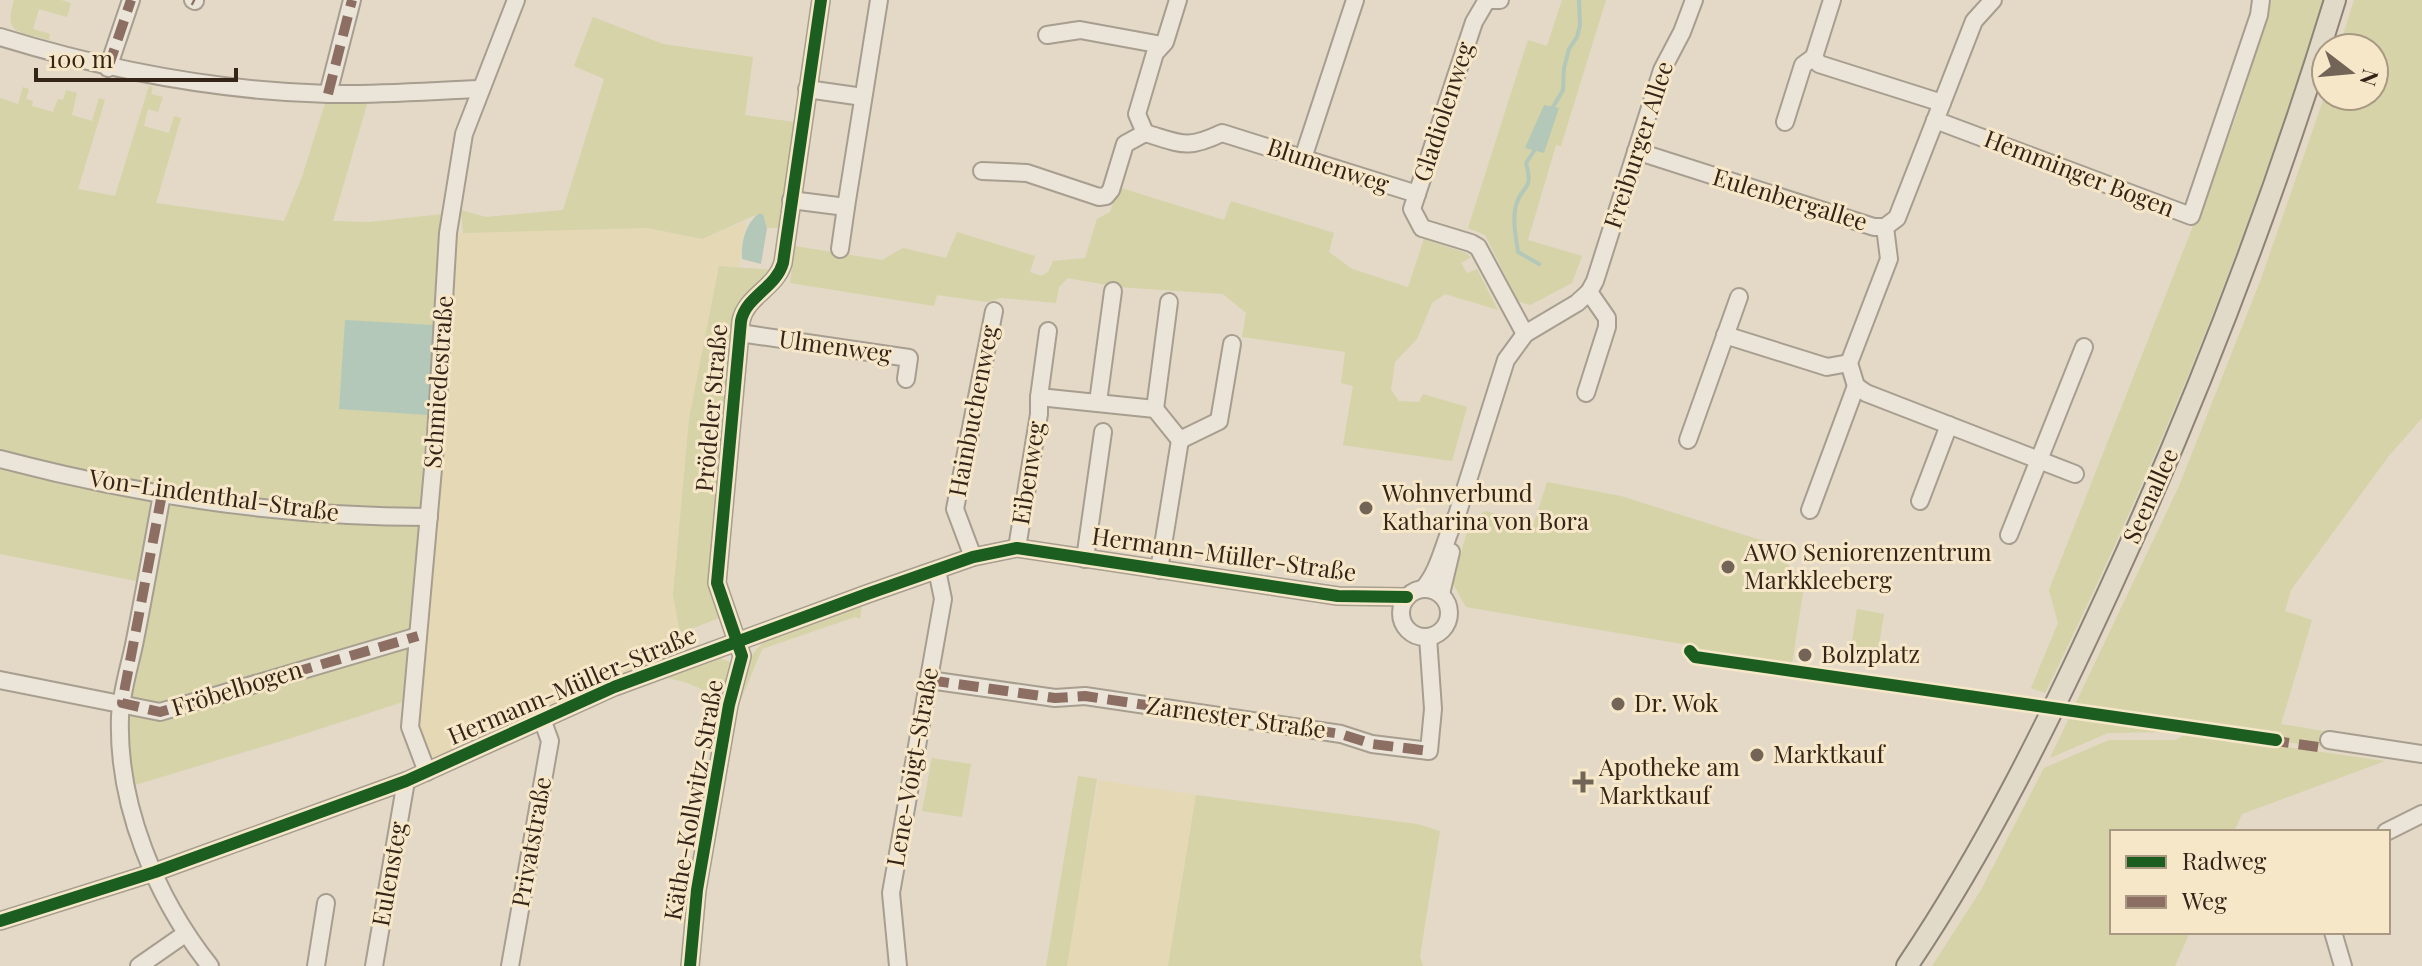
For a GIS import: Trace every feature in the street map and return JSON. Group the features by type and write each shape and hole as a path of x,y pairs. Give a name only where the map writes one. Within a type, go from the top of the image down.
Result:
{"main road":[{"name":"Seenallee","path":"1907,966 1963,880 2049,718 2121,564 2207,364 2277,179 2335,0"}],"street":[{"path":"108,68 131,0"},
{"path":"328,94 352,0"},
{"name":"Schmiedestraße","path":"427,772 410,727 429,517 448,233 464,134 516,0"},
{"name":"Prödeler Straße","path":"739,642 717,583 741,321 746,308 780,275 821,0"},
{"path":"840,249 879,0"},
{"path":"982,171 1027,173 1099,197 1106,196 1111,190 1125,144 1145,133 1137,114 1155,53 1162,45 1178,0"},
{"path":"1303,158 1355,0"},
{"name":"Gladiolenweg","path":"1417,194 1474,22 1486,0 1500,0"},
{"name":"Freiburger Allee","path":"1589,292 1666,58 1682,32 1694,0"},
{"path":"1785,122 1803,65 1814,57 1832,0"},
{"name":"Eulenbergallee","path":"1636,151 1874,227 1885,227 1897,218 1974,21 1993,0"},
{"name":"Hemminger Bogen","path":"1935,120 2191,216 2230,106 2261,0"},
{"path":"1047,35 1080,30 1162,45"},
{"path":"0,37 108,68 237,88 328,94 480,89"},
{"path":"1814,57 1819,64 1942,103"},
{"path":"807,89 863,97"},
{"name":"Blumenweg","path":"1145,133 1187,146 1222,133 1417,194 1412,209 1422,228 1478,247 1525,334"},
{"path":"791,200 846,207"},
{"path":"1810,510 1856,386 1849,363 1889,259 1885,227"},
{"path":"1098,402 1113,291"},
{"path":"1423,589 1441,594 1448,605 1449,619 1440,632 1428,637 1411,632 1401,617 1402,607 1407,597 1423,589 1435,570 1448,530 1457,515 1506,360 1525,334 1577,303 1589,292 1607,318 1607,327 1586,393"},
{"path":"1688,440 1739,297"},
{"path":"1159,570 1180,440 1155,409 1169,302"},
{"name":"Hainbuchenweg","path":"973,557 955,509 994,311"},
{"name":"Eibenweg","path":"1017,548 1039,414 1048,331"},
{"name":"Ulmenweg","path":"740,333 909,358 906,379"},
{"path":"1725,335 1827,367 1849,363"},
{"path":"1180,440 1219,421 1232,344"},
{"path":"2009,535 2084,347"},
{"path":"1856,386 1866,393 2075,474"},
{"name":"Eibenweg","path":"1039,397 1155,409"},
{"path":"1920,501 1949,425"},
{"name":"Hermann-Müller-Straße","path":"1085,559 1103,432"},
{"name":"Von-Lindenthal-Straße","path":"0,459 162,494 297,511 429,517"},
{"path":"162,494 122,703 124,785 160,890 185,934 210,966"},
{"path":"1441,594 1456,533 1457,515"},
{"name":"Hermann-Müller-Straße","path":"0,921 155,872 406,781 614,687 973,557 1017,548 1338,596 1407,597"},
{"name":"Lene-Voigt-Straße","path":"898,966 891,893 943,599 937,570"},
{"name":"Hermann-Müller-Straße","path":"1338,596 1401,617"},
{"name":"Fröbelbogen","path":"0,680 160,712 418,636"},
{"name":"Zarnester Straße","path":"929,680 1055,698 1085,696 1341,734 1372,744 1429,751 1433,709 1428,637"},
{"name":"Käthe-Kollwitz-Straße","path":"690,966 700,874 729,705 742,656 739,642"},
{"name":"Privatstraße","path":"510,966 550,741 542,719"},
{"path":"2329,740 2422,754"},
{"name":"Eulensteg","path":"374,966 406,781"},
{"path":"2390,830 2422,814"},
{"path":"316,966 326,903"},
{"path":"139,966 185,934"},
{"path":"2334,934 2343,966"}],"shaded area":[{"path":"14,0 61,0 71,3 67,17 39,9 33,29 50,34 49,40 16,30 11,20"},
{"path":"1562,0 1606,0 1561,146 1556,145 1528,240 1582,256 1572,283 1530,305 1518,301 1485,235 1468,228 1528,40 1547,46"},
{"path":"2272,0 2323,0 2264,178 2198,352 2125,523 2045,693 2031,688 2058,623 2049,590 2235,120"},
{"path":"2354,0 2422,0 2422,418 2388,457 2291,590 2285,611 2312,620 2281,724 2341,734 2318,747 2276,740 2277,736 2073,709 2179,486 2261,279 2319,112 2390,112 2390,32 2344,32"},
{"path":"593,17 663,44 753,57 745,115 794,122 780,228 767,228 763,214 758,214 702,239 648,228 463,233 461,210 486,217 563,210 604,79 574,66"},
{"path":"149,86 153,87 151,94 163,97 158,112 148,109 144,126 169,133 174,116 181,118 156,203 284,221 302,177 328,94 370,94 333,221 369,222 452,213 412,699 125,788 120,715 146,583 0,554 0,98 18,104 23,87 29,89 26,99 33,101 32,106 53,112 58,99 63,100 66,90 77,93 72,115 92,121 99,98 105,100 78,189 115,196"},
{"path":"1544,105 1559,108 1544,153 1525,148"},
{"path":"1118,187 1224,220 1231,201 1334,233 1329,252 1352,269 1408,287 1424,239 1471,257 1461,263 1467,273 1477,269 1498,310 1445,294 1432,303 1417,339 1395,362 1391,390 1399,401 1419,402 1423,394 1467,407 1452,461 1343,445 1353,386 1341,383 1345,352 1242,337 1246,313 1223,294 1117,287 1068,278 1059,287 1056,303 1001,298 988,302 937,295 934,306 790,283 795,246 882,260 903,248 946,258 957,232 1035,256 1030,272 1041,276 1048,272 1053,261 1085,258 1097,219 1110,212"},
{"path":"758,214 763,214 767,228 761,264 742,259 745,234"},
{"path":"746,221 739,267 719,266 689,419 673,595 686,661 427,772 410,727 448,233 648,228 702,239"},
{"path":"719,266 775,270 745,300 722,617 680,633 673,595 689,419"},
{"path":"345,320 433,325 427,415 339,409"},
{"path":"1547,482 1621,496 1773,544 1804,586 1792,664 1466,607 1452,582 1471,519 1486,511 1533,526"},
{"path":"862,605 860,619 855,617 762,649 738,707 746,668 761,645 769,639"},
{"path":"1857,609 1884,614 1876,665 1849,661"},
{"path":"717,657 730,662 732,669 724,699 685,682 663,677"},
{"path":"2070,716 2177,732 2108,733 2050,758"},
{"path":"2187,733 2385,761 2242,814 2235,830 2110,830 2110,934 2189,934 2175,966 1932,966 1981,890 2044,768 2109,740 2176,740"},
{"path":"932,758 971,764 962,817 922,811"},
{"path":"1078,776 1097,779 1067,966 1046,966"},
{"path":"1099,780 1196,795 1168,966 1065,966"},
{"path":"1196,795 1417,824 1440,831 1420,956 1423,966 1168,966"}],"waterway":[{"path":"1553,107 1563,90 1564,68 1580,25 1579,0"},
{"path":"1534,151 1526,163 1529,179 1518,198 1514,223 1518,252 1539,264"}],"marked path":[{"path":"108,68 131,0"},
{"path":"328,94 352,0"},
{"path":"162,494 122,703 160,712 418,636"},
{"path":"929,680 1055,698 1085,696 1341,734 1372,744 1429,751"},
{"path":"2269,740 2318,747"}],"cycle path":[{"path":"690,966 697,890 729,705 742,656 717,583 741,321 749,305 774,279 783,263 821,0"},
{"path":"0,921 155,872 406,781 614,687 973,557 1017,548 1338,596 1407,597"},
{"path":"1690,651 1695,657 2276,740"}],"place":[{"name":"Wohnverbund Katharina von Bora","path":"1366,508"},
{"name":"AWO Seniorenzentrum Markkleeberg","path":"1728,567"},
{"name":"Bolzplatz","path":"1805,655"},
{"name":"Dr. Wok","path":"1618,704"},
{"name":"Marktkauf","path":"1757,755"},
{"name":"Apotheke am Marktkauf","path":"1583,782"}]}
